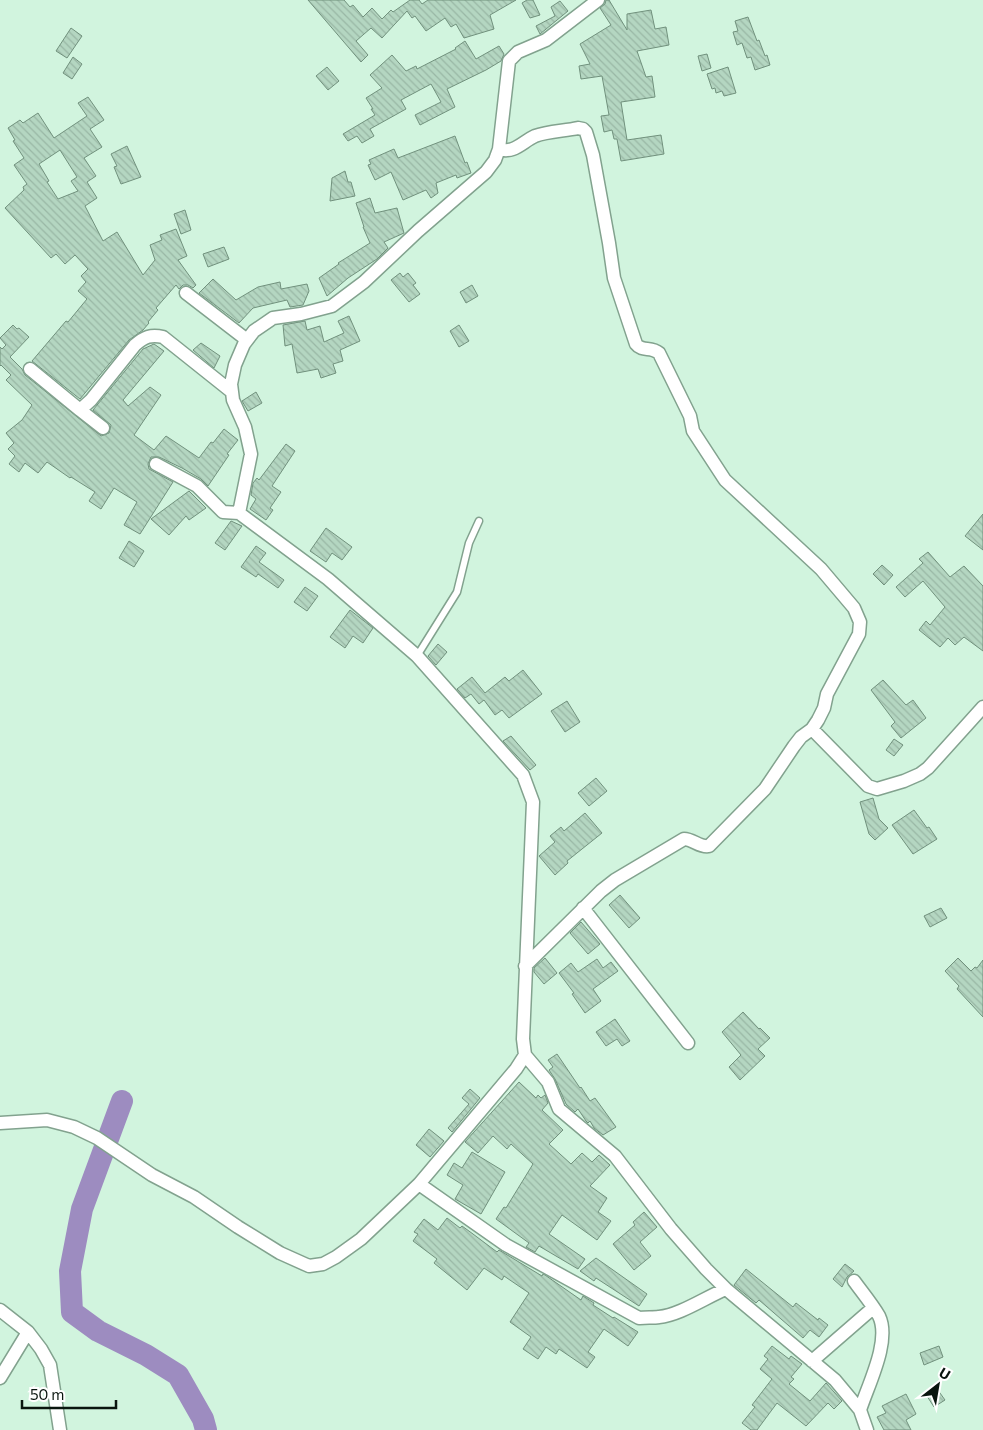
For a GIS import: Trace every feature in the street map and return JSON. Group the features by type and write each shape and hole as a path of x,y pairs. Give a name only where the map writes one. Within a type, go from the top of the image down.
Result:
{"street":[{"path":"239,513 251,454 245,427 233,400 231,384 235,365 247,340 254,331 273,318 301,314 332,306 364,282 418,231 486,172 495,160 499,149 508,61 518,52 546,40 598,0"},
{"path":"499,149 512,150 536,136 578,128 585,130 592,155 614,278 636,344 640,348 654,349 659,353 690,416 693,431 725,480 821,569 858,615 860,629 827,694 821,716 812,729 794,746 766,789 711,844 703,846 688,839 682,840 601,890 525,966"},
{"path":"186,293 247,340"},
{"path":"80,410 135,345 141,339 154,335 163,337 232,392"},
{"path":"30,369 103,428"},
{"path":"156,464 198,486 222,512 239,513 328,579 417,656 523,775 533,802 525,966 523,1039 525,1055 548,1082 559,1109 616,1156 671,1229 706,1270 835,1380 860,1410 867,1430"},
{"path":"812,729 868,786 877,789 912,779 928,768 983,707"},
{"path":"583,908 688,1043"},
{"path":"0,1123 47,1120 74,1127 97,1138 152,1175 194,1197 280,1253 309,1266 323,1264 349,1248 419,1184 516,1069 525,1055"},
{"path":"419,1184 506,1245 639,1318 660,1317 684,1309 707,1296 726,1289"},
{"path":"854,1281 879,1317 883,1328 882,1346 860,1410"},
{"path":"812,1361 873,1308"},
{"path":"0,1310 28,1332 50,1365 60,1430"},
{"path":"0,1378 28,1332"}],"lane":[{"path":"417,656 457,592 469,543 479,521"}],"building":[{"path":"308,0 344,0 350,7 353,5 363,17 372,8 382,19 391,10 393,12 410,0 419,0 422,4 428,0 516,0 490,15 494,29 464,38 456,24 451,27 445,18 426,31 415,16 412,18 407,11 382,38 371,28 356,41 368,55 361,62"},
{"path":"527,0 533,0 540,15 530,18 522,3"},
{"path":"606,0 609,0 627,30 627,14 651,10 655,29 666,27 669,45 637,51 646,77 652,76 655,97 621,102 627,140 661,135 664,154 621,161 617,139 614,139 612,130 604,132 601,116 609,115 602,76 581,79 579,66 590,64 580,44 611,25 600,8 605,4"},
{"path":"560,1 568,11 540,34 536,26 555,16 551,7"},
{"path":"748,17 757,41 759,40 770,65 755,70 751,57 747,58 742,43 737,45 733,32 738,31 735,21"},
{"path":"71,28 82,36 67,58 56,51"},
{"path":"465,41 476,59 499,46 504,54 501,61 447,89 455,107 420,125 415,115 441,102 431,84 401,100 406,109 370,129 374,136 362,143 357,136 348,141 343,134 375,115 366,98 382,88 370,75 392,55 406,71 416,66 417,69 456,49"},
{"path":"707,54 711,68 702,71 698,56"},
{"path":"73,57 82,64 72,79 63,73"},
{"path":"327,67 339,81 328,90 316,76"},
{"path":"728,67 736,93 724,96 722,91 716,93 715,88 712,89 707,74"},
{"path":"88,97 104,120 90,129 102,147 84,158 96,176 87,182 97,198 85,206 103,241 117,232 143,275 155,260 150,245 162,240 160,235 176,229 187,256 178,260 196,285 193,288 183,285 179,289 176,285 156,308 158,310 149,323 129,340 80,399 32,361 87,299 78,291 86,282 81,276 88,269 75,255 65,264 56,254 51,258 5,208 24,190 23,187 27,184 14,165 24,158 13,141 15,140 8,128 20,120 23,123 38,113 54,138 87,116 78,103","holes":["60,150 77,177 71,181 78,191 58,199 47,182 49,181 39,164"]},
{"path":"455,136 465,163 467,162 471,173 457,178 456,175 436,183 438,193 431,198 426,190 403,200 391,172 375,180 368,165 371,164 369,160 394,149 398,158"},
{"path":"127,146 141,177 121,184 114,167 117,166 111,154"},
{"path":"345,171 355,196 330,201 332,178"},
{"path":"370,198 375,213 397,208 404,233 384,242 388,248 377,259 348,278 327,296 319,278 338,263 370,243 356,203"},
{"path":"185,210 191,230 181,234 174,214"},
{"path":"224,247 229,259 208,267 203,254"},
{"path":"400,273 403,277 408,273 416,283 413,285 420,294 409,302 391,280"},
{"path":"213,279 236,300 258,287 280,282 281,289 307,284 309,291 303,305 290,307 287,300 253,308 239,323 199,293"},
{"path":"472,285 478,296 466,303 460,292"},
{"path":"349,316 360,341 340,350 343,361 333,364 336,373 321,378 318,369 297,373 292,344 285,346 283,325 305,321 307,330 320,326 324,342 344,333 338,321"},
{"path":"13,325 29,337 10,357 22,369 25,375 101,436 109,433 111,425 93,410 143,349 154,344 164,351 123,400 128,406 150,387 161,395 134,435 154,450 166,436 199,458 224,429 238,440 227,454 229,455 208,486 201,479 182,468 159,457 151,457 148,464 149,469 173,482 140,534 124,525 137,502 114,488 101,509 89,501 95,492 47,462 38,473 25,463 19,472 9,464 15,456 8,449 14,443 6,433 22,420 32,405 6,380 11,375 0,366 0,347 2,349 6,345 0,338"},
{"path":"459,325 469,341 459,347 450,331"},
{"path":"201,343 220,356 214,368 193,350"},
{"path":"256,392 262,403 248,411 242,401"},
{"path":"286,444 295,451 272,486 281,492 270,508 273,510 266,520 250,509 256,499 251,495 253,483 257,478 259,480"},
{"path":"189,491 206,508 189,520 186,516 169,535 151,519"},
{"path":"983,514 983,550 965,536"},
{"path":"231,521 242,526 225,550 215,543"},
{"path":"326,528 352,547 342,560 332,553 326,562 310,551"},
{"path":"129,541 144,551 134,567 119,558"},
{"path":"256,546 266,553 259,562 284,580 278,588 258,574 256,577 241,567"},
{"path":"928,552 950,577 964,566 983,586 983,651 964,637 955,645 948,638 940,647 919,630 926,621 930,625 945,607 923,581 905,597 896,587 923,563 919,559"},
{"path":"882,565 893,575 884,585 873,574"},
{"path":"305,587 318,596 307,611 294,602"},
{"path":"350,610 373,628 363,643 353,636 345,648 330,637"},
{"path":"438,644 447,652 436,665 428,656"},
{"path":"523,670 542,694 509,718 502,710 495,715 484,700 479,704 471,694 465,698 457,689 472,677 485,693 505,677 509,681"},
{"path":"883,680 906,705 913,700 926,718 901,738 891,726 895,722 871,690"},
{"path":"567,701 580,722 565,732 551,711"},
{"path":"511,736 536,765 530,770 503,741"},
{"path":"894,739 903,745 894,756 886,750"},
{"path":"596,778 607,791 589,806 578,793"},
{"path":"873,798 879,819 888,828 875,840 869,834 860,802"},
{"path":"914,810 937,839 913,854 892,825"},
{"path":"585,813 602,833 567,861 568,863 555,875 539,856 555,842 550,836 561,827 564,831"},
{"path":"620,895 640,918 629,928 609,905"},
{"path":"941,908 947,918 930,927 924,916"},
{"path":"581,922 600,944 588,954 570,933"},
{"path":"545,958 557,973 544,984 534,972 534,968"},
{"path":"958,958 971,971 975,967 977,968 983,960 983,1017 957,989 959,986 945,971"},
{"path":"597,959 603,968 611,962 618,971 593,989 601,1001 585,1013 572,994 574,993 559,973 571,963 578,972"},
{"path":"743,1012 770,1038 758,1049 765,1056 740,1080 729,1067 741,1055 722,1032"},
{"path":"615,1019 630,1041 622,1046 617,1039 606,1046 596,1032"},
{"path":"557,1054 590,1101 595,1098 616,1127 603,1135 594,1128 590,1121 588,1123 586,1121 578,1109 575,1112 566,1104 549,1070 553,1067 548,1060"},
{"path":"519,1082 536,1098 538,1095 541,1098 545,1095 548,1103 542,1110 563,1130 549,1144 571,1164 582,1153 592,1162 599,1155 610,1165 590,1186 607,1198 598,1212 611,1221 597,1240 562,1215 549,1234 585,1259 578,1269 539,1246 535,1252 526,1247 529,1243 496,1219 504,1207 506,1208 533,1164 511,1144 507,1149 493,1136 478,1153 465,1142"},
{"path":"470,1089 480,1098 452,1132 448,1128 469,1104 462,1098"},
{"path":"429,1129 444,1141 430,1157 416,1145"},
{"path":"472,1152 505,1172 481,1214 455,1199 463,1185 447,1175 454,1163 462,1168"},
{"path":"644,1212 657,1227 640,1242 651,1256 634,1270 613,1244 635,1225 633,1222"},
{"path":"447,1218 460,1228 462,1226 497,1252 499,1250 542,1276 543,1274 545,1275 581,1300 583,1296 594,1303 593,1305 638,1332 628,1346 604,1329 588,1352 595,1357 587,1368 559,1349 556,1354 546,1347 538,1359 523,1349 531,1337 510,1322 529,1293 504,1276 502,1280 484,1268 467,1290 434,1263 437,1259 413,1241 418,1234 414,1232 424,1219 438,1230"},
{"path":"596,1258 647,1294 639,1306 596,1278 594,1281 580,1271"},
{"path":"845,1264 854,1271 847,1277 842,1287 833,1279"},
{"path":"746,1269 793,1307 796,1303 818,1320 819,1318 828,1325 819,1337 810,1330 803,1338 759,1300 756,1303 734,1285"},
{"path":"772,1346 789,1359 791,1356 802,1364 791,1377 794,1379 789,1384 810,1401 826,1383 842,1401 834,1409 828,1403 806,1426 777,1403 757,1430 751,1430 742,1423 755,1407 752,1405 772,1379 760,1369 768,1359 764,1356"},
{"path":"939,1346 943,1357 924,1365 920,1353"},
{"path":"935,1386 945,1400 934,1407 925,1393"},
{"path":"906,1394 916,1414 906,1420 911,1430 884,1430 877,1417 886,1413 882,1406"}],"waterway":[{"path":"122,1101 82,1209 70,1271 72,1312 98,1331 146,1355 178,1375 203,1419 206,1430"}]}
